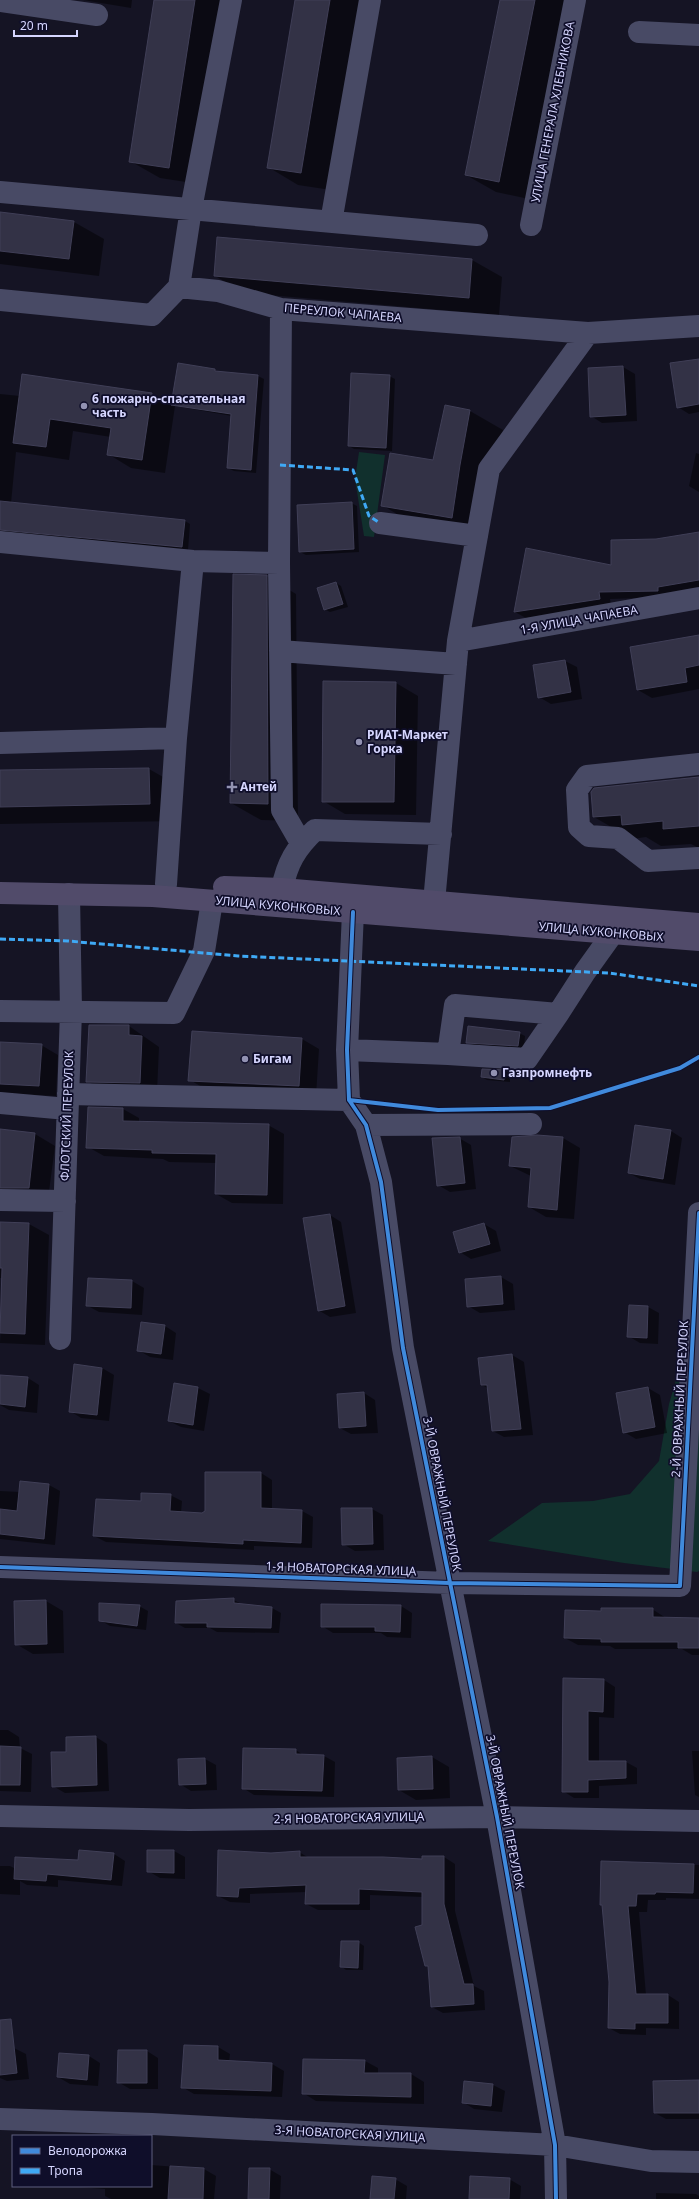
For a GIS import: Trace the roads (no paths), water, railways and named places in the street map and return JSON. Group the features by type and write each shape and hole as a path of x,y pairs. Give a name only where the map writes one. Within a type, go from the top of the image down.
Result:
{"main road":[{"name":"УЛИЦА КУКОНКОВЫХ","path":"0,881 166,884 282,889 699,924"},
{"name":"УЛИЦА КУКОНКОВЫХ","path":"0,893 153,896 699,940"}],"street":[{"path":"0,300 152,315 179,287 191,209 231,0"},
{"path":"330,222 370,0"},
{"name":"УЛИЦА ГЕНЕРАЛА ХЛЕБНИКОВА","path":"531,225 575,0"},
{"path":"0,1 97,15"},
{"path":"639,32 699,35"},
{"path":"0,192 477,235"},
{"name":"ПЕРЕУЛОК ЧАПАЕВА","path":"179,287 218,291 281,309 588,333 699,326"},
{"path":"281,309 279,563 282,810 301,843"},
{"path":"434,902 458,641 489,469 588,333"},
{"path":"380,523 477,536"},
{"path":"0,542 193,561 279,563"},
{"path":"166,884 176,738 193,561"},
{"name":"1-Я УЛИЦА ЧАПАЕВА","path":"458,641 699,598"},
{"path":"280,651 456,664"},
{"path":"0,743 176,738"},
{"path":"699,764 587,776 577,790 579,827 589,836 618,838 648,861 699,858"},
{"path":"282,889 286,869 301,843 315,830 441,834"},
{"name":"ФЛОТСКИЙ ПЕРЕУЛОК","path":"60,1339 71,1011 69,894"},
{"path":"0,1011 174,1013 204,951 212,901"},
{"path":"0,1103 68,1101 349,1100 347,1050 353,912"},
{"path":"347,1050 527,1059 613,933"},
{"path":"448,1054 455,1005 558,1014"},
{"name":"3-Й ОВРАЖНЫЙ ПЕРЕУЛОК","path":"349,1100 366,1125 381,1182 403,1348 497,1817 555,2145 556,2199"},
{"path":"366,1125 531,1124"},
{"path":"0,1200 64,1201"},
{"name":"2-Й ОВРАЖНЫЙ ПЕРЕУЛОК","path":"680,1586 699,1213"},
{"name":"1-Я НОВАТОРСКАЯ УЛИЦА","path":"0,1567 450,1583 680,1586"},
{"name":"2-Я НОВАТОРСКАЯ УЛИЦА","path":"0,1816 189,1820 497,1817 699,1821"},
{"name":"3-Я НОВАТОРСКАЯ УЛИЦА","path":"0,2119 152,2124 555,2145 651,2161 699,2162"}],"place":[{"name":"6 пожарно-спасательная часть","path":"84,406"},
{"name":"РИАТ-Маркет Горка","path":"359,742"},
{"name":"Антей","path":"232,787"},
{"name":"Бигам","path":"245,1059"},
{"name":"Газпромнефть","path":"494,1073"}]}
